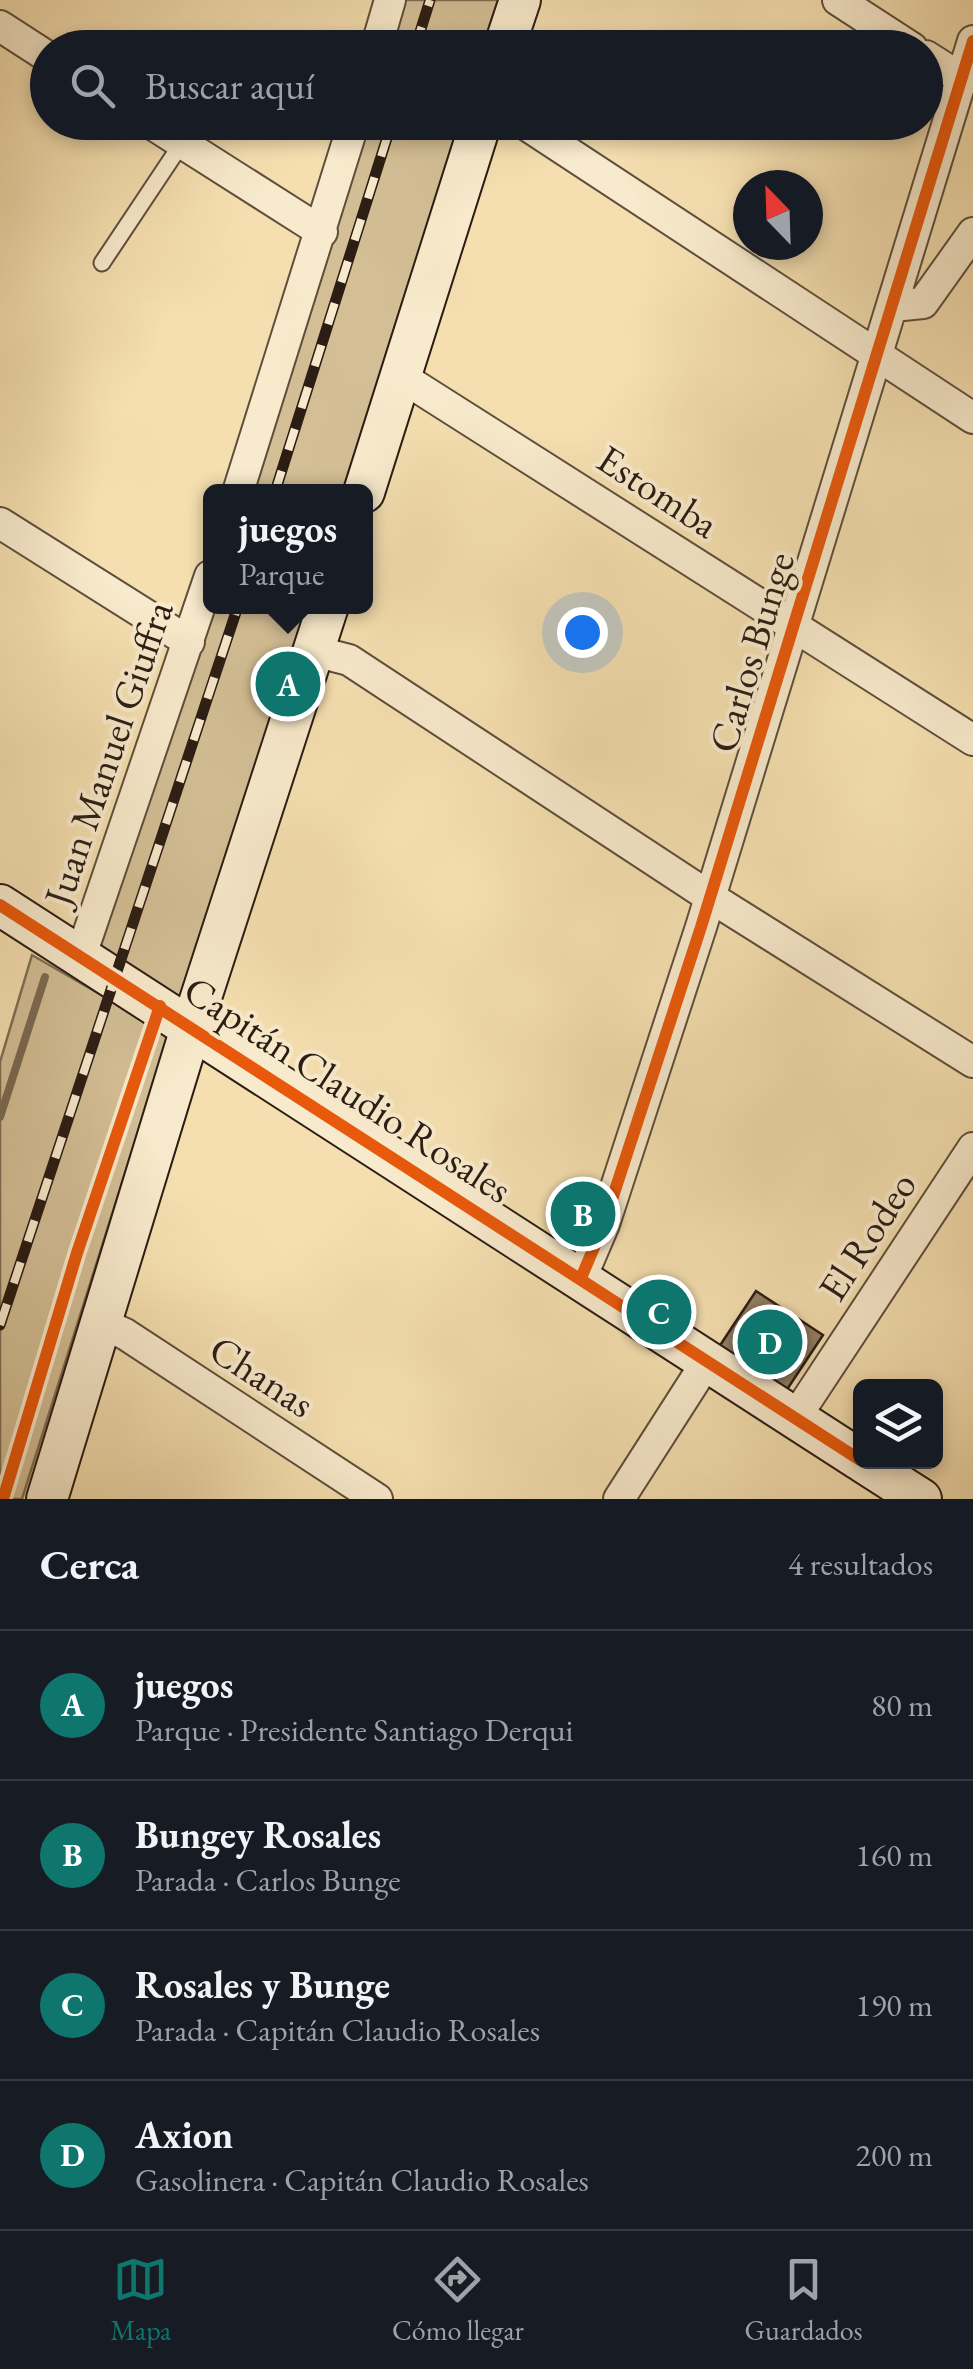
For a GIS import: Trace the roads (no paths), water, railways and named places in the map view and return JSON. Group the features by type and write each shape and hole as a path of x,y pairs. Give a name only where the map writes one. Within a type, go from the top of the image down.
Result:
{"street":[{"path":"381,30 390,0"},
{"path":"510,30 520,0"},
{"path":"838,0 884,30"},
{"path":"0,26 30,45"},
{"name":"Carlos Bunge","path":"580,1278 604,1224 710,897 973,41"},
{"path":"943,67 962,79"},
{"path":"177,140 322,232"},
{"path":"241,484 349,140"},
{"path":"366,484 474,140"},
{"path":"550,140 973,418"},
{"path":"892,306 923,303 973,232"},
{"name":"Estomba","path":"400,376 973,740"},
{"path":"0,523 189,642"},
{"name":"Juan Manuel Giuffra","path":"81,955 203,598"},
{"path":"47,1499 192,1025 326,614"},
{"path":"314,652 350,660 710,897 973,1062"},
{"name":"Capitán Claudio Rosales","path":"0,904 853,1455"},
{"name":"El Rodeo","path":"795,1418 973,1148"},
{"name":"Chanas","path":"101,1323 125,1334 377,1499"},
{"path":"619,1499 708,1360"},
{"name":"Capitán Claudio Rosales","path":"874,1469 921,1499"}],"lane":[{"path":"102,263 182,143"}],"waterway":[{"path":"0,1117 45,977"}],"railway":[{"path":"421,30 430,0"},
{"path":"278,484 386,140"},
{"path":"0,1325 235,614"}],"place":[{"name":"juegos","path":"288,684"},
{"name":"Bungey Rosales","path":"583,1214"},
{"name":"Rosales y Bunge","path":"659,1312"},
{"name":"Axion","path":"770,1342"}]}
